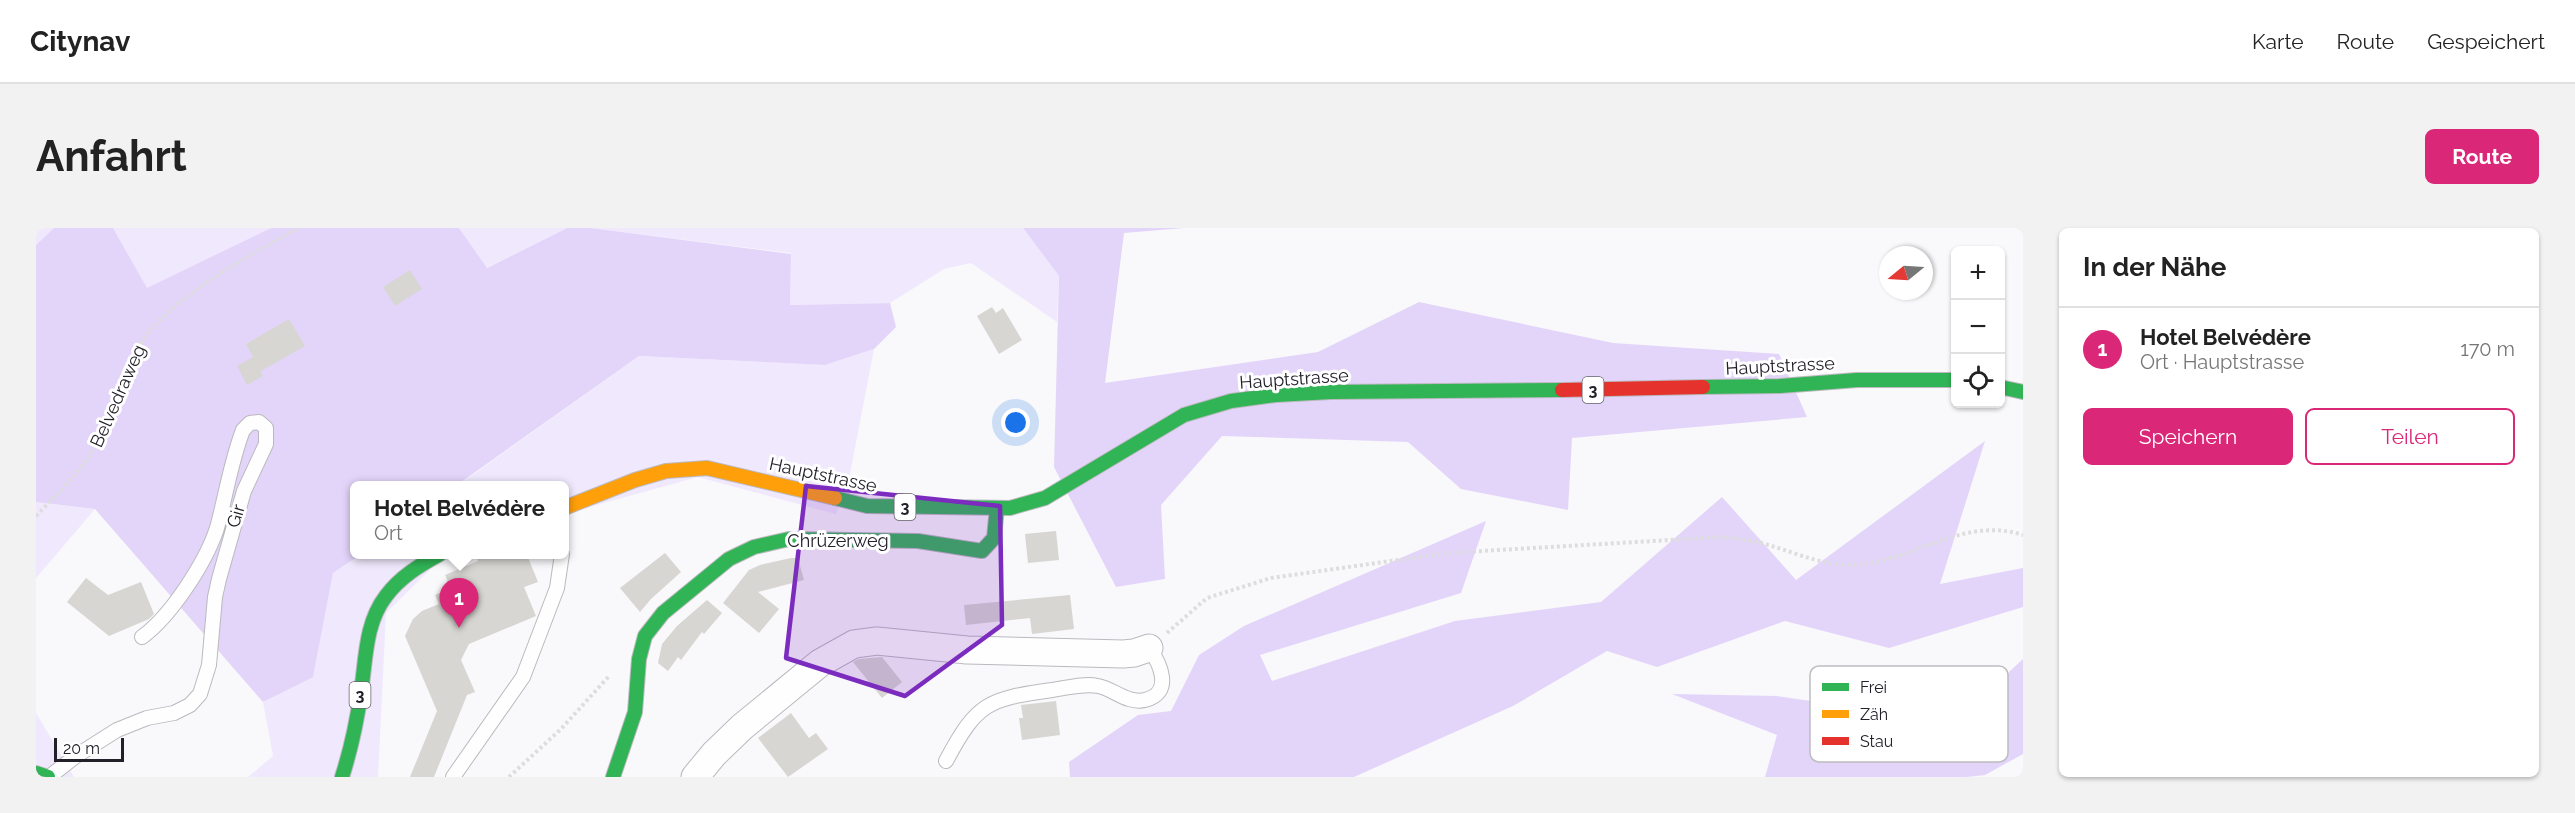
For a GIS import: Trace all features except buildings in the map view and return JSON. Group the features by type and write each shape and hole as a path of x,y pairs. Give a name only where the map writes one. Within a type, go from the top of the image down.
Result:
{"main road":[{"name":"Hauptstrasse","path":"569,506 635,480 666,471 707,468 867,506 1010,508 1045,498 1185,415 1242,400 1331,392 1426,393 1780,386 1868,380 1951,380"},
{"path":"2005,388 2023,392"},
{"name":"Chrüzerweg","path":"614,777 635,712 639,659 645,636 663,613 718,567 753,547 789,539 918,541 982,551 992,543 995,536 997,508"},
{"name":"3","path":"342,777 351,748 370,633 377,612 384,598 394,587 417,567 432,559"},
{"path":"36,773 49,777"}],"street":[{"path":"695,777 714,754 742,727 820,663 854,644 877,642 967,650 1123,654 1149,648"}],"lane":[{"name":"Gir","path":"49,777 76,756 117,730 136,722 174,713 190,705 200,694 209,665 215,597 219,579 244,491 266,444 268,433 263,424 255,422 243,429 211,542 169,612 142,637"},
{"path":"453,777 523,676 557,588 561,559"},
{"path":"946,761 971,718 981,709 1003,698 1085,685 1107,689 1136,701 1153,697 1160,690 1162,670 1149,648"}],"path":[{"name":"Belvedraweg","path":"36,516 79,471 93,452 131,360 154,325 197,291 248,256 298,228"},
{"path":"1149,648 1208,598 1271,578 1447,553 1722,537 1754,541 1826,563 1850,565 1877,563 1906,555 1944,538 1965,532 1990,530 2023,535"},
{"path":"509,777 561,729 615,669"}],"highlighted area":[{"path":"806,486 1000,506 1002,625 905,696 786,658"}],"shaded area":[{"path":"36,228 54,228 36,245"},
{"path":"54,228 113,228 147,288 271,228 459,228 487,268 567,228 591,228 791,254 790,305 890,303 896,327 874,349 825,365 639,356 463,481 350,481 350,559 354,559 333,573 313,677 263,702 95,509 36,502 36,245"},
{"path":"113,228 271,228 147,289"},
{"path":"459,228 567,228 486,268"},
{"path":"591,228 1023,228 1059,276 1057,322 971,263 944,269 890,303 790,305 791,253"},
{"path":"1023,228 1184,228 1124,233 1105,383 1318,352 1419,302 1613,343 1779,354 1807,417 1572,438 1568,510 1461,489 1408,442 1222,436 1161,505 1165,579 1116,587 1054,467 1059,276"},
{"path":"874,349 850,474 836,514 698,477 569,513 569,481 464,481 639,356 825,365"},
{"path":"1985,441 1940,584 2023,568 2023,607 1889,648 1785,621 1657,667 1607,651 1513,706 1354,777 1070,777 1069,762 1138,715 1171,711 1199,655 1244,626 1486,521 1461,593 1260,655 1272,681 1455,621 1601,602 1722,497 1796,580"},
{"path":"36,502 95,509 36,578"},
{"path":"354,559 441,559 386,613 378,777 248,777 273,756 263,702 313,676 333,573"},
{"path":"2023,659 2023,754 1985,775 1967,777 1765,777 1777,735 1672,694 1776,696 1810,701 1810,762 2008,762 2008,673"},
{"path":"36,713 74,777 36,777"}],"traffic: fast":[{"path":"1703,387 1780,386 1857,380 1951,380"},
{"path":"2005,388 2023,392"},
{"path":"835,498 867,506 1010,508 1045,498 1184,415 1231,401 1276,395 1331,392 1562,390"},
{"path":"613,777 635,712 639,659 645,636 663,613 729,559 754,547 789,539 918,541 982,551 994,538 997,508"},
{"path":"342,777 356,724 367,642 374,618 386,596 398,583 432,559"},
{"path":"36,773 48,777"}],"traffic: slow":[{"path":"569,506 635,480 666,471 707,468 835,498"}],"traffic: jam":[{"path":"1562,390 1703,387"}],"place":[{"name":"Hotel Belvédère","path":"459,628"}]}
